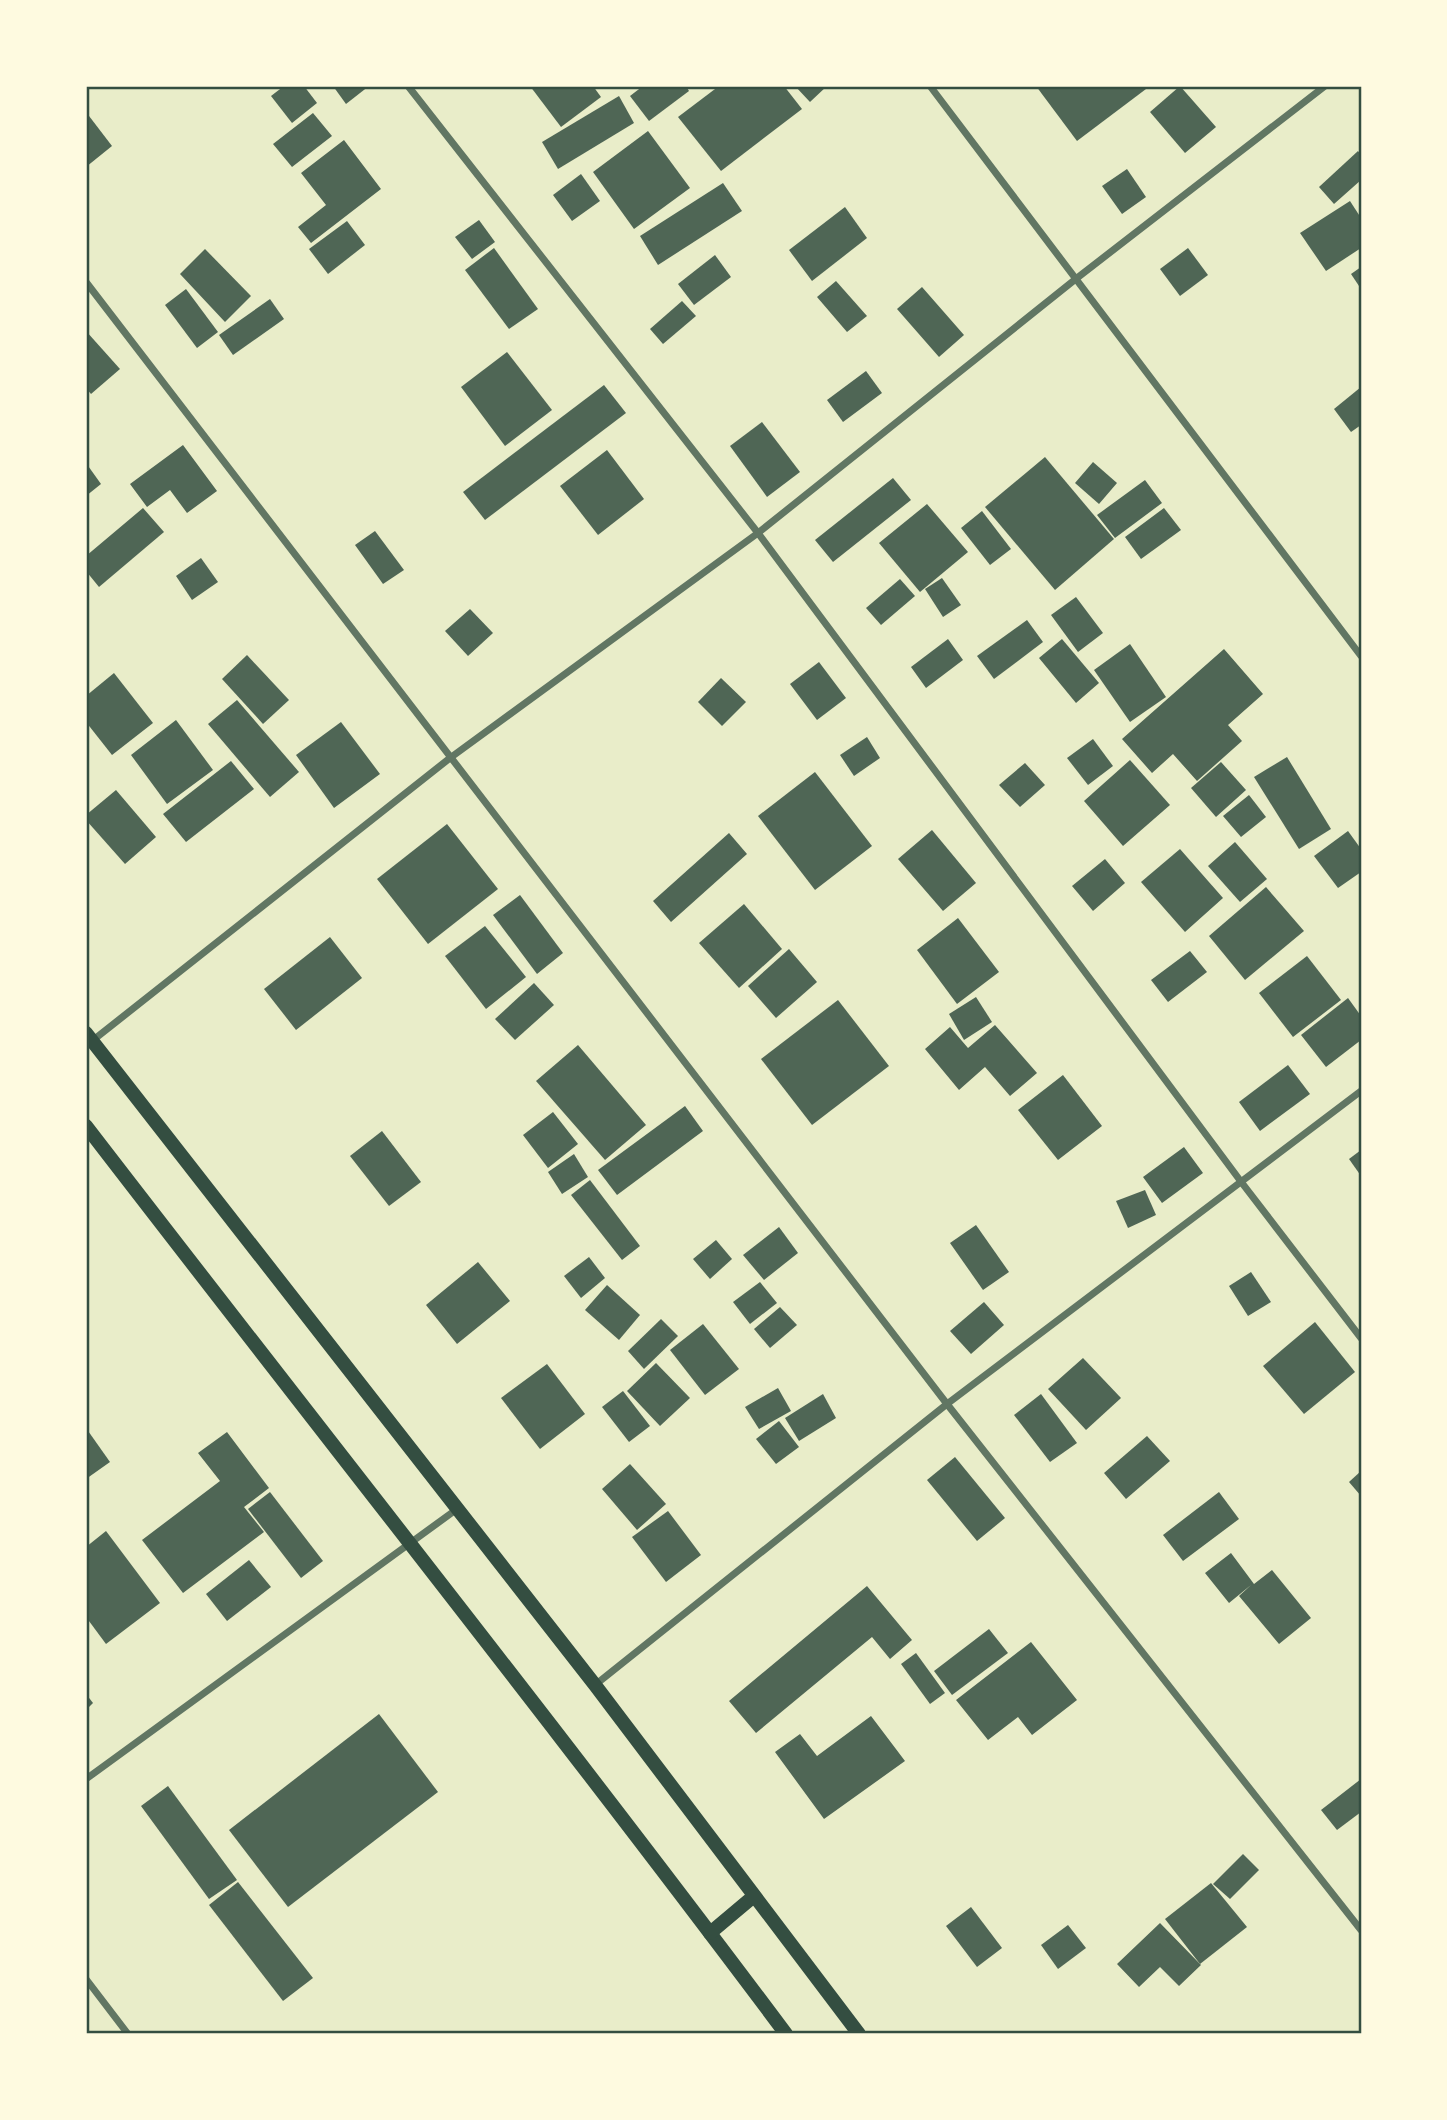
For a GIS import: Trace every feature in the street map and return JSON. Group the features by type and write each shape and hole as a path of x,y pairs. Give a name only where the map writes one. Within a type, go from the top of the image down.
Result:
{"main road":[{"path":"89,1037 595,1685 859,2034"},
{"path":"86,1126 305,1410 414,1544 786,2034"},
{"path":"710,1933 754,1896"}],"street":[{"path":"408,86 758,533 1241,1183 1361,1338"},
{"path":"930,86 1361,656"},
{"path":"89,1037 450,758 758,533 1077,278 1325,86"},
{"path":"86,282 947,1404 1361,1930"},
{"path":"595,1685 947,1404 1361,1091"},
{"path":"86,1779 414,1544 457,1510"},
{"path":"86,1979 128,2034"}],"building":[{"path":"284,86 304,86 317,103 292,123 271,96"},
{"path":"333,86 369,86 346,104"},
{"path":"530,86 593,86 601,97 561,127"},
{"path":"643,86 686,86 689,91 649,121 630,96"},
{"path":"719,86 784,86 802,109 721,171 678,117"},
{"path":"795,86 827,86 810,102"},
{"path":"1036,86 1150,86 1077,141"},
{"path":"1180,86 1216,127 1185,153 1150,112"},
{"path":"619,96 634,123 558,169 542,142"},
{"path":"86,112 112,146 86,167"},
{"path":"313,113 332,136 292,167 273,144"},
{"path":"648,131 690,188 634,229 593,172"},
{"path":"344,140 381,189 311,243 298,227 326,205 301,173"},
{"path":"1358,151 1361,155 1361,180 1334,204 1319,187"},
{"path":"1127,169 1146,197 1122,214 1102,186"},
{"path":"581,174 600,201 572,221 553,195"},
{"path":"723,183 742,211 658,265 640,236"},
{"path":"1350,201 1361,218 1361,248 1326,271 1300,233"},
{"path":"845,207 867,238 812,281 789,250"},
{"path":"479,220 495,242 472,259 455,237"},
{"path":"347,221 365,245 328,274 309,249"},
{"path":"494,248 538,309 509,329 465,270"},
{"path":"1188,248 1208,275 1180,296 1160,269"},
{"path":"205,249 251,296 225,322 180,274"},
{"path":"715,255 731,277 694,305 678,284"},
{"path":"1361,267 1361,289 1351,274"},
{"path":"836,281 867,316 847,332 817,297"},
{"path":"922,287 964,335 939,357 897,309"},
{"path":"186,289 218,332 197,348 165,305"},
{"path":"270,299 284,319 233,355 219,335"},
{"path":"682,301 696,316 663,344 650,329"},
{"path":"86,331 120,369 91,394 86,388"},
{"path":"507,352 552,410 505,446 461,387"},
{"path":"866,371 882,393 843,422 827,400"},
{"path":"604,385 626,413 485,520 463,492"},
{"path":"1361,387 1361,425 1351,432 1334,409"},
{"path":"762,422 800,472 767,497 730,446"},
{"path":"183,445 217,491 187,513 170,490 147,507 130,484"},
{"path":"607,450 644,499 598,535 560,486"},
{"path":"1045,457 1114,539 1055,590 985,507"},
{"path":"1093,462 1117,483 1099,504 1075,483"},
{"path":"86,463 101,484 86,496"},
{"path":"893,478 911,500 833,562 815,540"},
{"path":"1145,480 1162,503 1115,538 1097,515"},
{"path":"927,504 968,552 920,592 879,543"},
{"path":"143,508 164,532 99,587 86,571 86,556"},
{"path":"1164,508 1181,530 1141,559 1125,537"},
{"path":"982,511 1011,549 990,565 961,528"},
{"path":"375,531 404,570 383,584 355,545"},
{"path":"201,558 218,582 192,600 176,576"},
{"path":"942,578 961,605 943,617 925,589"},
{"path":"900,579 915,596 881,625 866,608"},
{"path":"1076,597 1103,633 1078,652 1051,615"},
{"path":"470,609 493,633 468,656 445,631"},
{"path":"1027,620 1043,642 994,679 977,656"},
{"path":"948,639 963,660 926,688 911,667"},
{"path":"1062,639 1099,683 1076,703 1039,658"},
{"path":"1130,644 1166,697 1130,722 1094,670"},
{"path":"1224,649 1263,694 1228,725 1242,741 1197,781 1173,754 1152,773 1122,739"},
{"path":"247,655 289,700 263,724 222,679"},
{"path":"819,662 846,698 817,720 790,684"},
{"path":"114,673 153,723 112,755 86,722 86,696"},
{"path":"721,678 746,702 722,726 698,702"},
{"path":"237,700 299,772 270,797 208,724"},
{"path":"176,720 213,770 167,804 131,755"},
{"path":"341,722 380,774 334,808 296,755"},
{"path":"867,737 880,758 854,776 840,755"},
{"path":"1093,739 1113,766 1088,785 1067,758"},
{"path":"1287,757 1331,829 1299,849 1254,777"},
{"path":"1130,760 1170,805 1123,846 1084,801"},
{"path":"231,761 254,789 186,842 163,814"},
{"path":"1221,762 1246,790 1216,817 1191,788"},
{"path":"1025,763 1045,785 1020,807 999,785"},
{"path":"815,772 872,846 815,890 758,816"},
{"path":"116,790 156,837 125,864 86,820 86,815"},
{"path":"1249,795 1266,817 1241,837 1223,816"},
{"path":"447,824 498,889 428,944 377,879"},
{"path":"932,830 976,883 943,911 898,859"},
{"path":"1348,831 1361,849 1361,872 1338,888 1314,856"},
{"path":"729,833 747,854 671,922 653,901"},
{"path":"1235,842 1267,879 1240,902 1208,866"},
{"path":"1180,849 1223,898 1185,932 1141,882"},
{"path":"1105,859 1125,883 1093,911 1072,886"},
{"path":"1266,887 1304,931 1245,980 1209,936"},
{"path":"520,895 563,953 537,974 493,915"},
{"path":"744,904 782,949 739,988 699,943"},
{"path":"958,918 999,972 957,1004 917,950"},
{"path":"485,926 526,977 486,1009 445,956"},
{"path":"330,937 362,978 296,1030 264,989"},
{"path":"789,949 817,982 776,1018 748,986"},
{"path":"1190,951 1207,972 1168,1002 1151,980"},
{"path":"1307,956 1341,1000 1293,1037 1259,993"},
{"path":"534,983 554,1005 515,1040 495,1019"},
{"path":"976,997 992,1022 964,1040 949,1014"},
{"path":"1348,998 1361,1016 1361,1040 1326,1067 1301,1035"},
{"path":"838,1000 889,1066 812,1125 761,1059"},
{"path":"995,1025 1037,1073 1010,1096 985,1067 959,1090 925,1049 950,1027 968,1048"},
{"path":"578,1045 646,1125 605,1160 536,1081"},
{"path":"1288,1065 1310,1094 1260,1131 1239,1102"},
{"path":"1063,1075 1102,1126 1058,1160 1018,1110"},
{"path":"685,1106 703,1131 617,1195 598,1170"},
{"path":"553,1112 578,1144 548,1168 523,1135"},
{"path":"382,1131 421,1182 389,1206 350,1156"},
{"path":"1184,1147 1203,1173 1162,1203 1143,1177"},
{"path":"1361,1150 1361,1176 1349,1159"},
{"path":"574,1154 588,1177 562,1194 548,1172"},
{"path":"590,1180 640,1246 622,1260 571,1195"},
{"path":"1145,1190 1156,1215 1128,1228 1116,1201"},
{"path":"976,1225 1009,1272 983,1290 950,1243"},
{"path":"779,1227 798,1253 764,1280 743,1255"},
{"path":"716,1240 732,1259 710,1279 693,1259"},
{"path":"589,1257 605,1278 581,1298 564,1276"},
{"path":"478,1262 510,1301 457,1344 426,1305"},
{"path":"1251,1272 1271,1302 1248,1316 1229,1286"},
{"path":"760,1282 777,1303 750,1324 733,1302"},
{"path":"607,1285 640,1315 619,1340 585,1310"},
{"path":"984,1302 1004,1325 971,1354 950,1331"},
{"path":"780,1307 797,1325 770,1348 754,1329"},
{"path":"661,1319 678,1336 644,1369 628,1351"},
{"path":"1315,1322 1355,1372 1304,1414 1263,1366"},
{"path":"703,1324 739,1369 705,1395 670,1350"},
{"path":"1083,1358 1121,1398 1086,1430 1048,1389"},
{"path":"656,1363 690,1398 660,1426 627,1391"},
{"path":"547,1364 585,1414 540,1449 501,1398"},
{"path":"778,1388 791,1411 759,1429 745,1407"},
{"path":"623,1391 650,1426 629,1442 602,1407"},
{"path":"823,1394 836,1418 799,1441 785,1418"},
{"path":"1041,1394 1077,1443 1050,1462 1014,1415"},
{"path":"779,1421 799,1447 776,1464 756,1439"},
{"path":"86,1428 110,1462 86,1479"},
{"path":"227,1432 269,1488 244,1507 264,1532 183,1593 142,1540 220,1481 198,1453"},
{"path":"1147,1436 1170,1461 1126,1499 1104,1473"},
{"path":"955,1457 1005,1518 977,1541 927,1480"},
{"path":"630,1464 666,1504 637,1530 602,1489"},
{"path":"1361,1471 1361,1496 1349,1482"},
{"path":"270,1492 323,1561 301,1578 248,1509"},
{"path":"1219,1492 1239,1519 1183,1561 1163,1535"},
{"path":"668,1511 701,1555 666,1582 632,1537"},
{"path":"106,1531 160,1603 106,1644 86,1617 86,1547"},
{"path":"1231,1553 1254,1584 1272,1570 1311,1618 1279,1644 1239,1596 1251,1585 1229,1603 1205,1573"},
{"path":"249,1560 271,1587 227,1621 206,1594"},
{"path":"867,1586 912,1640 890,1659 872,1637 756,1733 729,1701"},
{"path":"989,1629 1008,1653 952,1695 934,1671"},
{"path":"1031,1642 1077,1700 1032,1735 1018,1717 988,1740 956,1700"},
{"path":"916,1653 945,1693 930,1704 901,1664"},
{"path":"86,1694 93,1703 86,1710"},
{"path":"379,1714 438,1792 288,1907 229,1830"},
{"path":"871,1716 905,1761 824,1819 775,1752 800,1734 817,1756"},
{"path":"1361,1779 1361,1812 1337,1830 1321,1810"},
{"path":"168,1786 237,1880 209,1899 141,1806"},
{"path":"1243,1854 1259,1870 1230,1899 1213,1884"},
{"path":"238,1882 313,1978 283,2001 209,1905"},
{"path":"1211,1883 1247,1927 1200,1964 1165,1919"},
{"path":"971,1907 1002,1948 977,1967 946,1926"},
{"path":"1160,1923 1201,1965 1179,1986 1160,1967 1139,1987 1117,1964"},
{"path":"1068,1925 1086,1948 1058,1969 1041,1945"}]}
